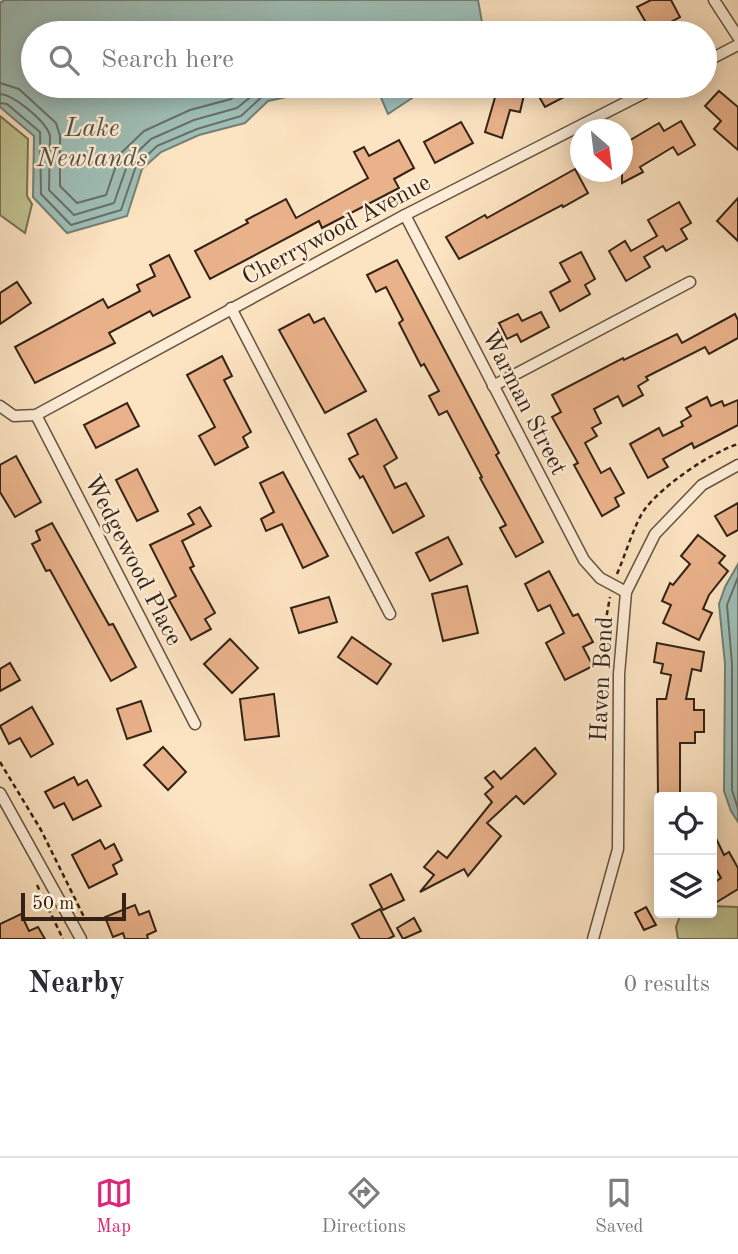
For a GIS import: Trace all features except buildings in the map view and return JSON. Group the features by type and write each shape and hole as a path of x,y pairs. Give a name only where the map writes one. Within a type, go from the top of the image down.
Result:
{"street":[{"path":"714,0 738,37"},
{"path":"717,56 738,45"},
{"name":"Cherrywood Avenue","path":"36,415 405,215 634,98"},
{"name":"Warman Street","path":"405,215 584,560 600,578 626,592"},
{"path":"493,386 690,282"},
{"path":"231,308 390,614"},
{"path":"0,406 14,416 36,415"},
{"name":"Wedgewood Place","path":"36,415 195,724"},
{"name":"Haven Bend","path":"593,939 618,849 619,674 626,592 655,534 702,485 738,465"},
{"path":"0,793 81,939"}],"path":[{"path":"606,672 606,619 613,585 644,510 662,492 711,455 738,444"},
{"path":"0,762 41,830 89,927"}],"green space":[{"path":"0,116 28,139 27,196 32,204 25,233 0,215"},
{"path":"717,906 738,907 738,939 678,939 676,927 679,918 717,918"}],"water":[{"name":"Lake Newlands","path":"5,0 478,0 482,21 21,21 21,98 282,98 268,101 245,123 199,135 161,152 142,169 127,216 67,233 33,197 34,136 0,107 0,3"},
{"path":"381,98 412,98 388,114"},
{"path":"738,564 738,822 724,791 725,664 719,604"}]}
